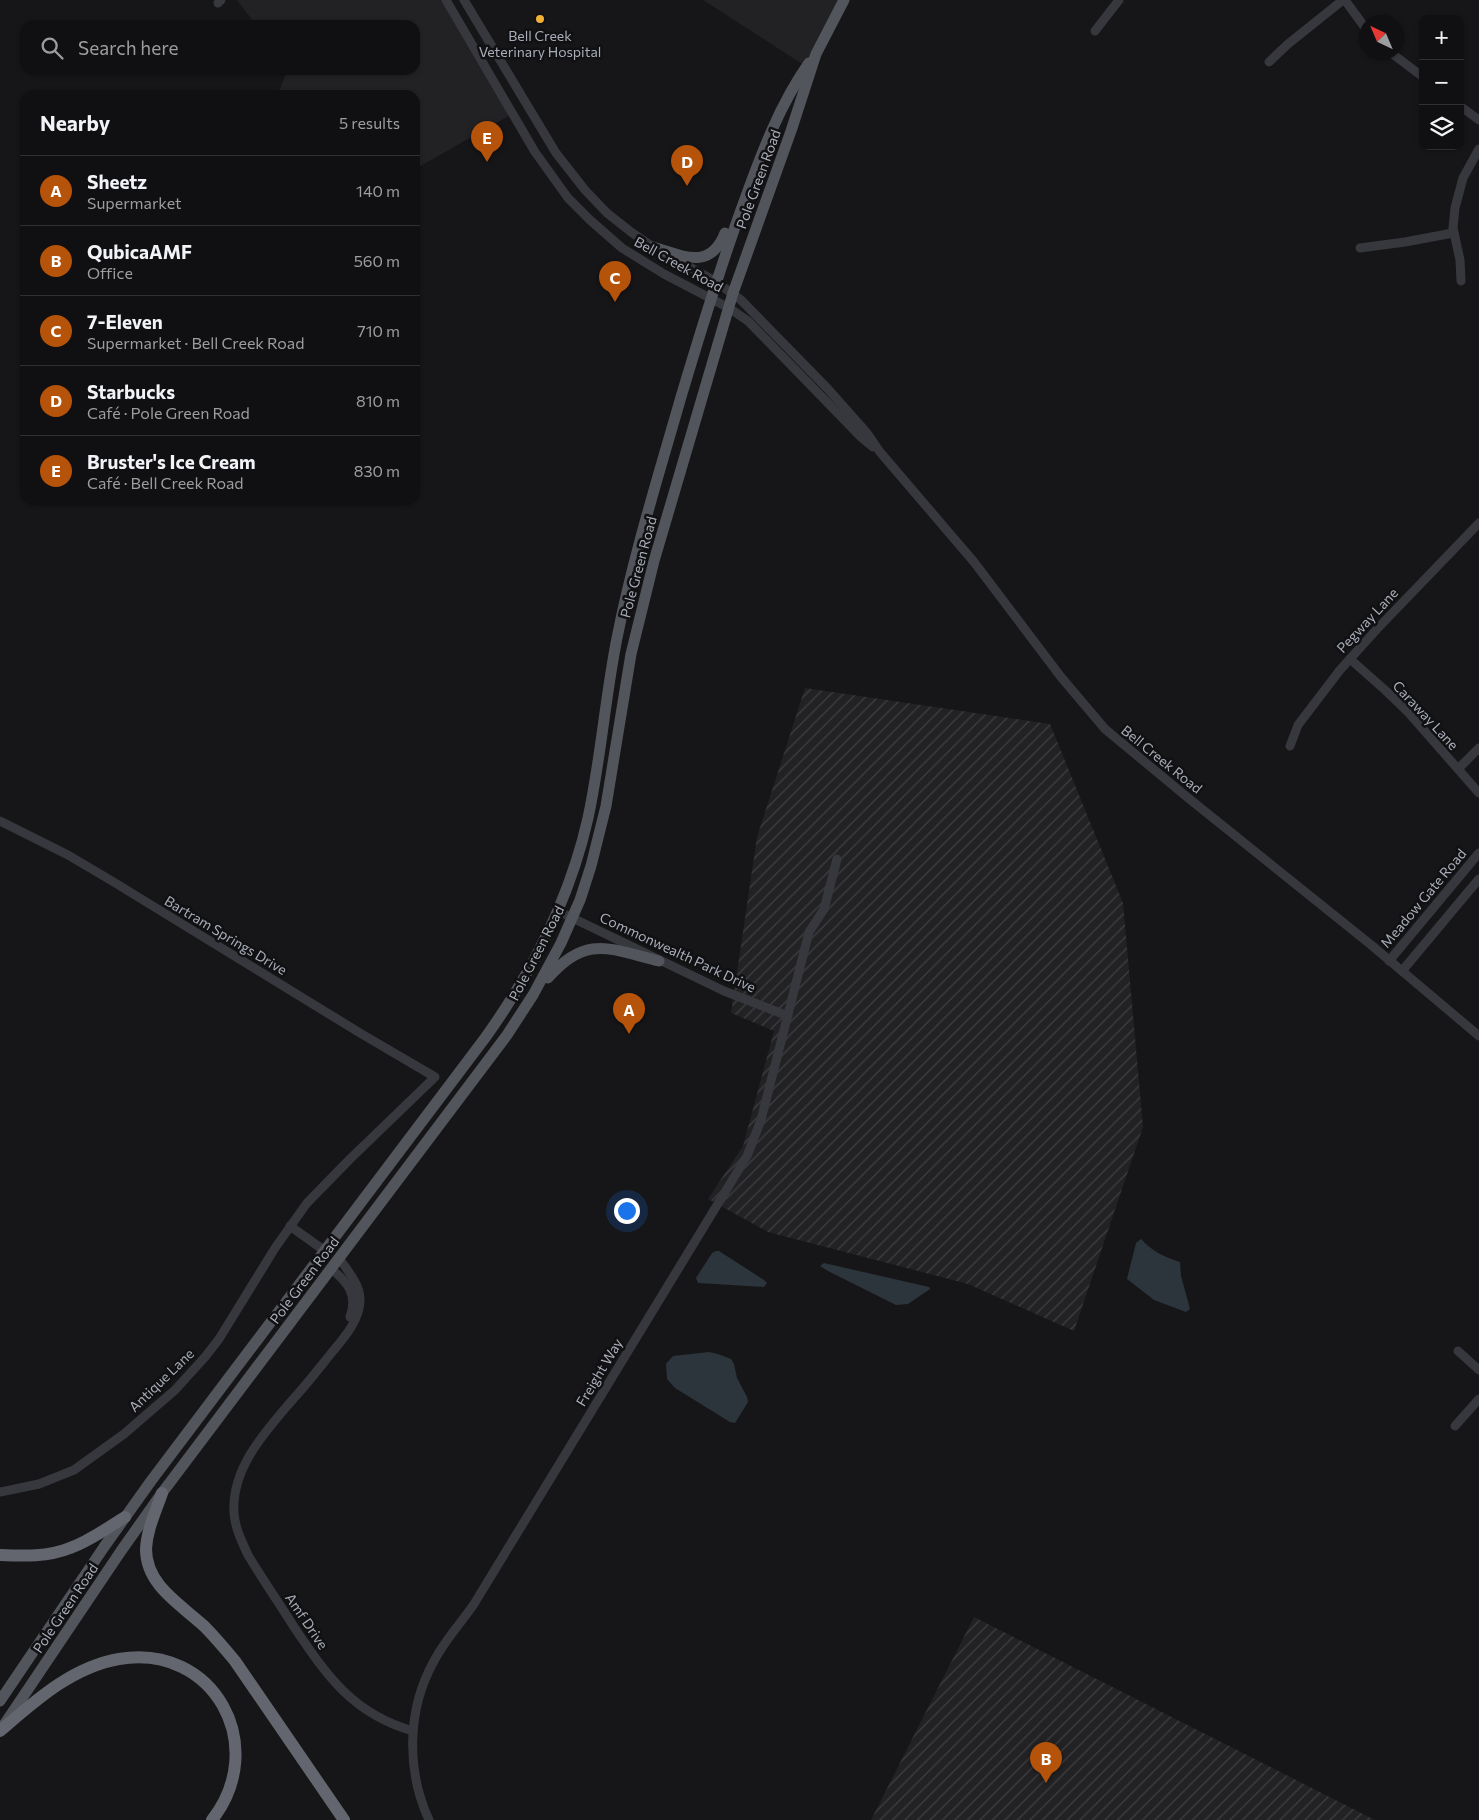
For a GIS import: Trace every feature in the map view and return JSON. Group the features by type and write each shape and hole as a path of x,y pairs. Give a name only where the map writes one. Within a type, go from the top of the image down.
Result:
{"highway":[{"path":"162,1493 147,1538 148,1562 155,1580 165,1592 215,1637 235,1661 344,1820"},
{"path":"0,1555 42,1555 68,1549 79,1545 125,1517"},
{"path":"0,1730 56,1686 98,1665 120,1659 151,1658 179,1666 203,1682 213,1692 222,1703 233,1729 236,1756 233,1781 212,1820"}],"main road":[{"name":"Pole Green Road","path":"0,1701 125,1517 504,1012 532,964 558,911 575,864 587,819 597,769 610,673 626,595 715,282 764,148 796,82 816,54 844,0"},
{"name":"Pole Green Road","path":"0,1730 162,1493 500,1046 533,995 561,943 592,866 603,824 628,672 640,612 733,293 791,131 816,54"},
{"path":"653,247 695,259 714,251 720,245 724,236 741,188 764,148"},
{"path":"533,995 563,962 584,950 608,948 659,961"},
{"path":"328,1273 324,1251 336,1248 364,1213 385,1197"}],"street":[{"name":"Bell Creek Road","path":"446,0 534,152 568,198 622,248 664,274 730,308 758,330 862,437 880,452"},
{"name":"Bell Creek Road","path":"464,0 499,61 565,166 585,190 607,213 653,247 733,293 828,389 974,562 1061,677 1105,729 1179,791 1282,872 1479,1036"},
{"path":"1095,31 1119,0"},
{"path":"1269,62 1288,44 1344,0 1359,20"},
{"path":"1401,60 1419,74"},
{"path":"1464,109 1479,120"},
{"path":"1461,281 1460,260 1453,233 1455,208 1464,178 1479,149"},
{"path":"1360,248 1453,233"},
{"name":"Pegway Lane","path":"1290,746 1298,725 1350,659 1383,622 1479,523"},
{"name":"Caraway Lane","path":"1350,659 1408,712 1479,793"},
{"path":"1458,770 1479,748"},
{"name":"Bartram Springs Drive","path":"0,821 68,855 360,1033 436,1077"},
{"name":"Meadow Gate Road","path":"1389,961 1479,853"},
{"name":"Freight Way","path":"413,1731 423,1685 434,1660 465,1618 747,1156 761,1120 810,932 824,909 837,859"},
{"path":"1402,971 1479,879"},
{"name":"Commonwealth Park Drive","path":"558,911 659,961 788,1016"},
{"name":"Antique Lane","path":"0,1492 39,1484 74,1470 124,1434 175,1390 219,1339 290,1226 320,1189 436,1077"},
{"path":"290,1226 324,1251"},
{"name":"Amf Drive","path":"339,1258 354,1280 359,1292 360,1300 357,1314 340,1342 284,1409 248,1458 238,1479 234,1513 240,1538 261,1576 318,1662 334,1682 352,1700 371,1714 413,1731"},
{"name":"Amf Drive","path":"284,1409 290,1398 339,1336 351,1313 353,1300 351,1290 344,1280 328,1273"},
{"path":"1458,1351 1479,1370"},
{"path":"1455,1426 1479,1399"},
{"path":"413,1731 413,1753 417,1788 429,1820"}],"shaded area":[{"path":"237,0 446,0 512,114 420,166 420,90 279,90 286,75 420,75 420,20 252,20"},
{"path":"703,0 840,0 807,67"},
{"path":"805,688 1050,724 1123,903 1143,1127 1074,1331 968,1284 768,1232 708,1199 743,1146 774,1031 731,1013 757,837"},
{"path":"1141,1239 1159,1253 1180,1262 1181,1276 1190,1309 1186,1312 1154,1300 1127,1279 1136,1243"},
{"path":"719,1251 767,1283 764,1287 698,1283 696,1278 712,1253"},
{"path":"824,1263 929,1287 930,1289 908,1304 896,1305 820,1266"},
{"path":"709,1352 731,1359 737,1378 747,1397 748,1402 735,1423 730,1422 675,1388 667,1379 666,1364 673,1356"},
{"path":"974,1617 1375,1820 871,1820"}],"place":[{"name":"Bell Creek Veterinary Hospital","path":"540,19"},
{"name":"Bruster's Ice Cream","path":"487,162"},
{"name":"Starbucks","path":"687,186"},
{"name":"7-Eleven","path":"615,302"},
{"name":"Sheetz","path":"629,1034"},
{"name":"QubicaAMF","path":"1046,1783"}]}
